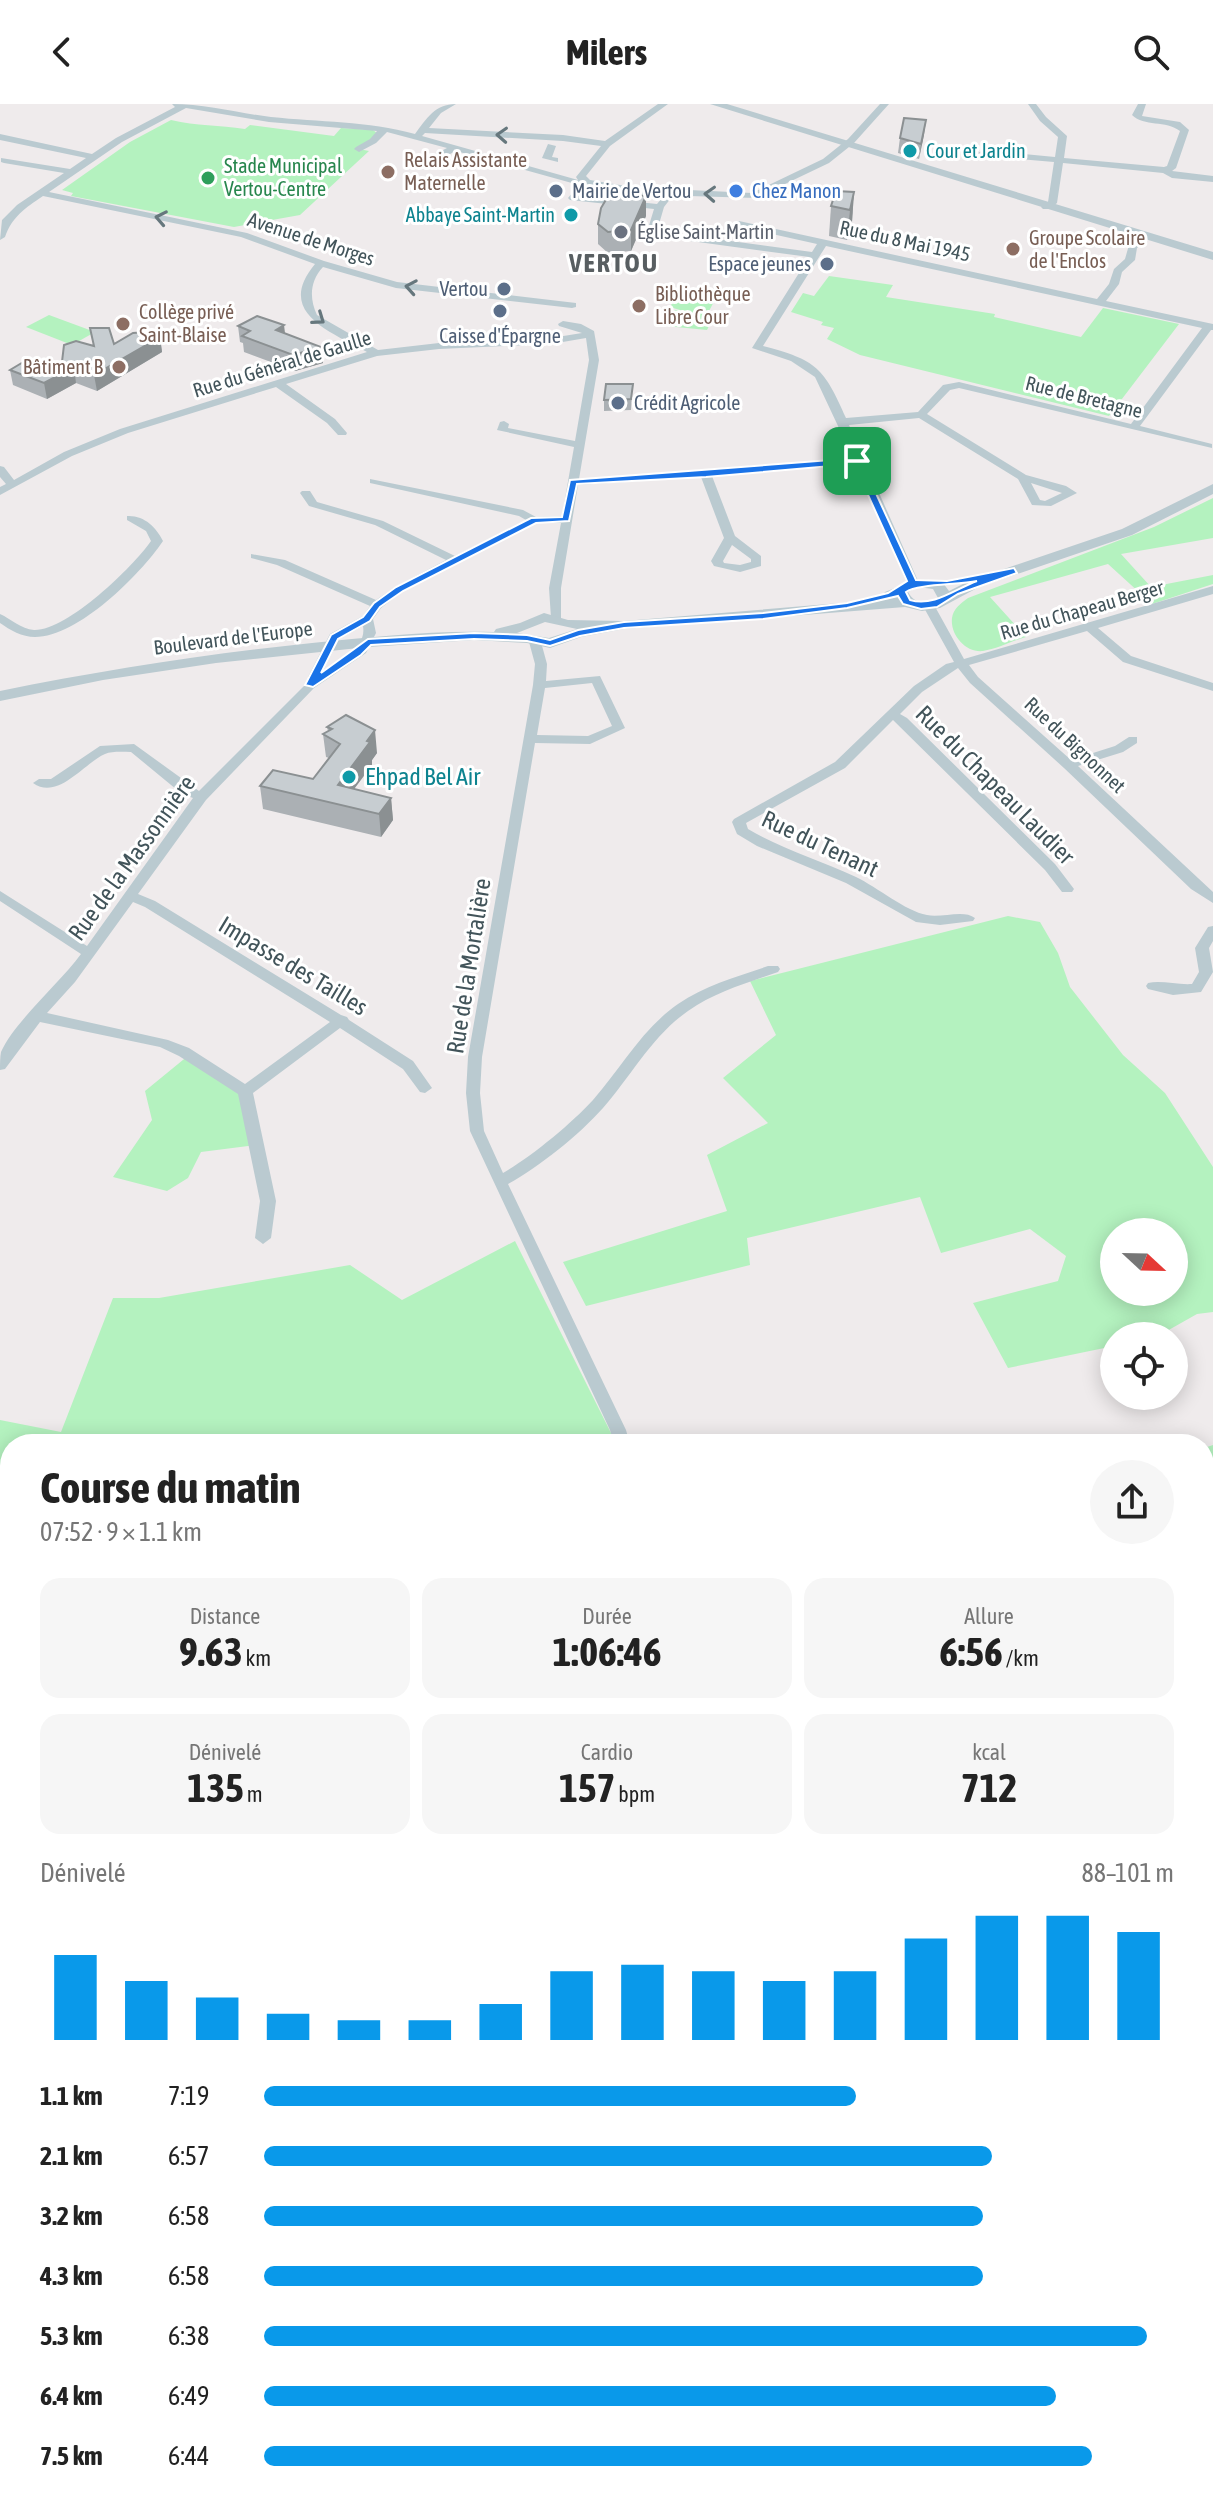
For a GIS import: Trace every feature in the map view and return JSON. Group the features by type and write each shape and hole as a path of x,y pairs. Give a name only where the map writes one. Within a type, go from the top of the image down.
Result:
{"street":[{"path":"421,132 438,111 452,104"},
{"path":"658,212 573,198 581,180 607,144 664,104"},
{"path":"715,104 1213,256"},
{"path":"421,132 456,147 581,180 668,196 689,193 753,196 820,164 846,146 885,104"},
{"path":"1032,104 1042,118 1063,136 1052,203 1046,207"},
{"path":"983,153 1165,170 1171,168 1185,130 1177,124 1139,118 1136,115 1142,104"},
{"path":"0,237 11,215 94,157 181,105 269,119 382,128 406,133 529,136 607,144"},
{"path":"359,149 373,141 382,128"},
{"path":"529,136 528,140 564,150"},
{"path":"0,140 94,157"},
{"path":"551,146 547,158 555,160"},
{"path":"421,165 456,147"},
{"path":"5,159 72,172"},
{"path":"1165,170 1172,175 1213,179"},
{"name":"Avenue de Morges","path":"42,193 244,235 321,263 413,288 572,305"},
{"path":"668,196 658,212 652,232 813,255"},
{"path":"747,206 753,196"},
{"name":"Rue du 8 Mai 1945","path":"731,243 740,221 1211,326"},
{"path":"1100,301 1114,284 1117,271 1130,260 1132,247 1146,236"},
{"path":"824,241 757,348 807,363 816,369 857,461 907,592 929,606 1014,571 1120,535 1213,488"},
{"path":"321,263 310,275 305,302 308,310 313,317 376,353"},
{"path":"562,630 555,588 594,360 590,333 577,326 563,324"},
{"path":"1133,428 1211,326"},
{"name":"Rue du Général de Gaulle","path":"0,492 68,454 124,431 376,353 439,346 569,340 590,333"},
{"path":"277,383 331,421 342,433"},
{"name":"Rue de Bretagne","path":"921,415 952,385 1211,448"},
{"path":"841,422 921,415 1022,477"},
{"path":"504,424 502,430 580,445"},
{"path":"573,482 706,475 857,461"},
{"path":"0,469 12,485"},
{"path":"706,475 730,538"},
{"path":"374,481 523,513 534,520"},
{"path":"306,493 313,504 379,523 456,561"},
{"path":"0,618 17,630 48,632 57,629 124,582 149,555 157,541 154,531 131,518"},
{"path":"329,646 334,637 367,619 377,605 408,584 534,520 566,519"},
{"path":"255,556 281,562 377,605"},
{"path":"531,631 763,616 847,605 933,584 955,583 1014,571"},
{"path":"933,584 941,588 945,597"},
{"path":"531,631 555,588"},
{"name":"Rue du Chapeau Berger","path":"961,664 1213,590"},
{"name":"Rue du Bignonnet","path":"929,606 961,664 974,680 1213,899"},
{"path":"367,619 368,642"},
{"path":"1090,627 1127,659 1213,687"},
{"path":"531,631 562,630"},
{"name":"Rue de la Mortalière","path":"541,664 562,630"},
{"name":"Rue de la Mortalière","path":"531,631 541,664 539,685 475,1057 473,1093 477,1131 617,1434"},
{"name":"Boulevard de l'Europe","path":"0,696 103,675 329,646 531,631"},
{"name":"Rue de la Massonnière","path":"0,1065 90,951 201,797 310,685 358,653 368,642"},
{"name":"Rue de la Massonnière","path":"310,685 329,646"},
{"name":"Rue du Tenant","path":"961,664 942,671 891,714 840,765 739,822 742,831 851,880 921,919 940,921 968,918"},
{"path":"530,739 590,740 619,728 596,679 539,685"},
{"name":"Rue du Chapeau Laudier","path":"891,714 903,721 1012,828 1067,889"},
{"path":"1069,765 1119,749 1133,740"},
{"path":"39,783 54,783 104,749 134,748 187,791 201,797"},
{"path":"0,895 82,950 90,951"},
{"name":"Impasse des Tailles","path":"128,895 150,904 342,1020 408,1065 425,1088"},
{"path":"1153,986 1173,990 1196,989 1206,972 1202,948 1213,930"},
{"path":"499,1182 528,1166 597,1105 644,1043 682,1008 714,990 773,969"},
{"path":"36,1016 163,1043 184,1052 245,1091 268,1201 263,1238"},
{"path":"245,1091 342,1020"}],"green space":[{"path":"171,120 245,129 250,125 334,136 341,128 373,130 378,134 359,149 369,151 300,215 234,227 71,196 73,193 62,190 130,142"},
{"path":"829,276 893,285 886,297 995,314 994,317 1081,337 1103,308 1179,324 1109,416 860,355 827,339 834,328 791,312 803,293 814,296"},
{"path":"682,290 718,294 709,311 711,322 707,330 666,326 668,321 663,319 668,311 680,310 670,307 675,298 680,299"},
{"path":"49,315 95,332 72,345 26,327"},
{"path":"1213,498 1213,538 1121,554 1151,587 1213,575 1213,584 1152,604 1108,564 990,597 1026,637 994,649 977,651 965,646 956,636 953,615 968,598 1154,527"},
{"path":"1008,916 1040,922 1058,953 1070,987 1123,1055 1165,1093 1213,1167 1213,1312 1197,1314 1183,1322 1100,1322 1100,1349 1008,1368 973,1303 1058,1281 1066,1256 1030,1229 941,1253 920,1197 747,1238 750,1265 586,1306 563,1262 727,1211 707,1155 768,1123 723,1078 776,1035 750,981"},
{"path":"189,1055 245,1091 256,1145 201,1152 188,1178 167,1191 113,1177 152,1120 145,1091"},
{"path":"515,1241 611,1434 0,1434 0,1420 61,1432 113,1298 159,1298 350,1265 402,1300"}],"building":[{"path":"904,118 926,120 921,144 900,138"},
{"path":"637,190 636,195 646,196 631,230 608,232 598,224 601,208 610,193"},
{"path":"836,191 854,192 850,210 831,206"},
{"path":"257,316 284,325 276,330 321,347 293,355 242,336 250,331 238,326"},
{"path":"90,328 109,328 114,344 133,333 146,332 160,337 94,375 74,367 44,383 10,370 30,358 61,370 64,345 76,341 94,346"},
{"path":"606,384 633,384 631,399 604,400"},
{"path":"346,715 375,730 367,741 370,742 338,785 391,798 379,814 260,786 273,770 313,779 340,744 323,734 332,729 327,727"}],"place":[{"name":"Cour et Jardin","path":"910,151"},
{"name":"Relais Assistante Maternelle","path":"388,172"},
{"name":"Stade Municipal Vertou-Centre","path":"208,178"},
{"name":"Mairie de Vertou","path":"556,191"},
{"name":"Chez Manon","path":"736,191"},
{"name":"Abbaye Saint-Martin","path":"571,215"},
{"name":"Église Saint-Martin","path":"621,232"},
{"name":"Groupe Scolaire de l'Enclos","path":"1013,249"},
{"name":"Espace jeunes","path":"827,264"},
{"name":"Vertou","path":"504,289"},
{"name":"Bibliothèque Libre Cour","path":"639,306"},
{"name":"Caisse d'Épargne","path":"500,311"},
{"name":"Collège privé Saint-Blaise","path":"123,324"},
{"name":"Bâtiment B","path":"119,367"},
{"name":"Crédit Agricole","path":"618,403"},
{"name":"Ehpad Bel Air","path":"349,777"}],"district":[{"name":"VERTOU","path":"614,263"}],"route":[{"path":"857,461 706,475 573,482 566,519 534,520 482,550 399,589 377,605 367,619 334,637 310,685 358,653 368,642 474,636 527,638 550,643 578,633 624,625 810,611 891,595 900,592 903,587 913,583 947,584 1014,571 969,586 934,605 921,606 907,602 900,592 901,589 903,587 906,585 913,583 857,461"}]}
